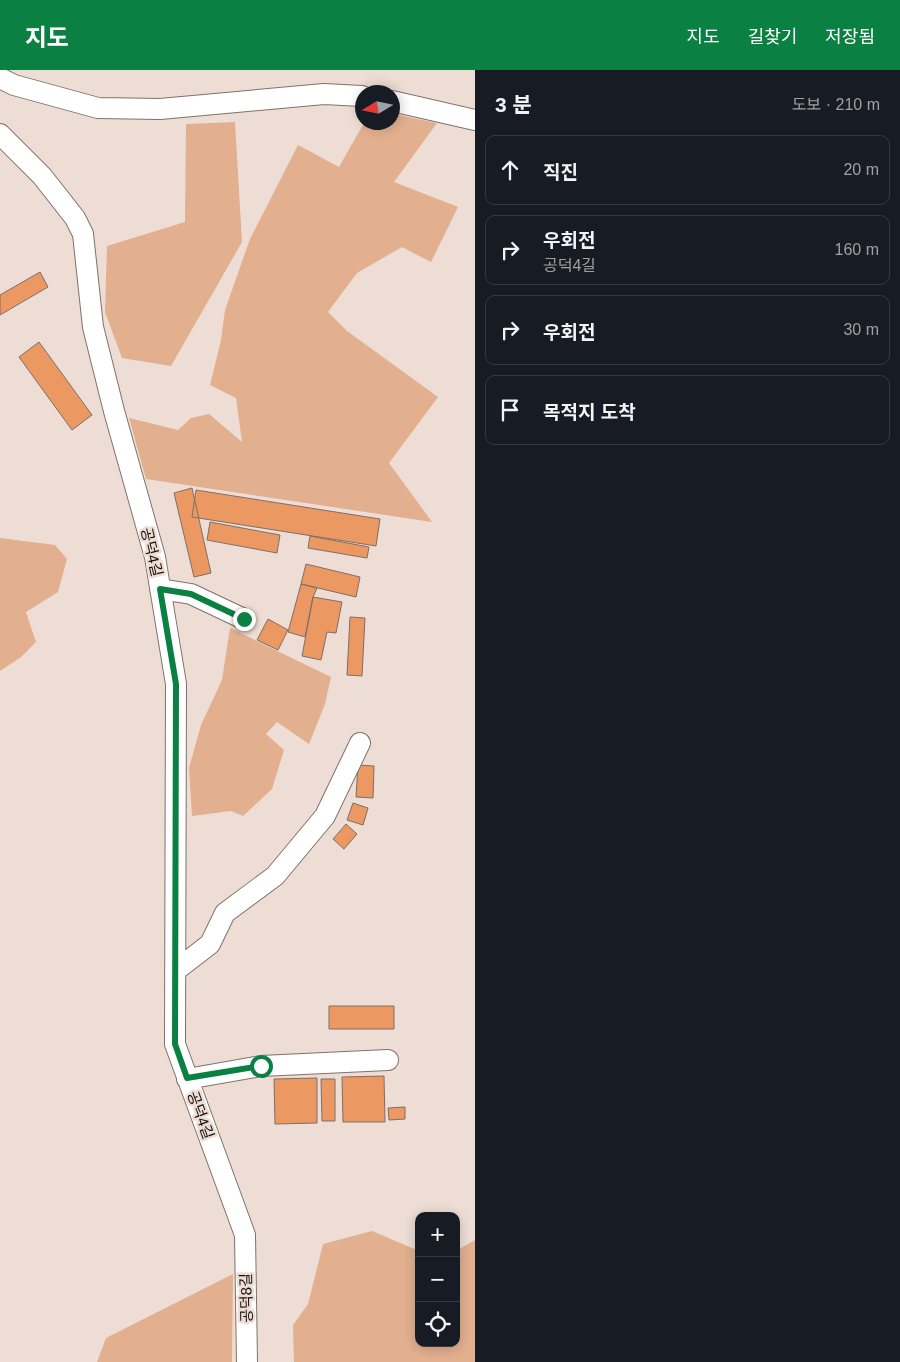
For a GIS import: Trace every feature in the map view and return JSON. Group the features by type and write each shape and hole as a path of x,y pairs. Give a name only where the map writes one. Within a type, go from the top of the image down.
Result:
{"street":[{"path":"0,78 14,85 98,108 160,110 324,94 355,96"},
{"path":"400,103 475,120"},
{"name":"공덕4길","path":"0,134 42,176 75,218 83,234 93,327 114,411 155,557 176,684 175,1044 245,1235"},
{"path":"160,589 191,594 244,619"},
{"path":"175,971 210,944 225,913 275,876 325,816 360,743"},
{"path":"187,1078 261,1066 388,1060"},
{"name":"공덕8길","path":"245,1235 247,1362"}],"shaded area":[{"path":"400,115 437,123 394,182 458,207 431,262 402,247 357,273 328,312 347,331 438,397 389,463 432,522 146,479 129,418 178,430 191,418 209,414 242,442 236,398 210,385 221,340 225,310 250,239 298,145 339,167 360,130 400,130"},
{"path":"235,122 242,242 171,366 122,358 105,312 107,246 185,222 186,124"},
{"path":"0,538 55,545 67,559 58,592 26,612 36,642 21,657 0,671"},
{"path":"230,628 331,677 325,704 309,744 277,722 266,734 284,750 272,789 243,816 231,811 192,816 189,768 201,725 222,680"},
{"path":"372,1231 415,1249 415,1347 460,1347 460,1249 475,1240 475,1362 294,1362 293,1325 308,1304 323,1244"},
{"path":"233,1274 232,1362 97,1362 106,1338"}],"building":[{"path":"40,272 48,287 0,315 0,295"},
{"path":"39,342 92,415 72,430 19,357"},
{"path":"192,488 211,573 194,577 174,493"},
{"path":"196,490 380,519 376,546 192,517"},
{"path":"210,522 280,535 277,553 207,540"},
{"path":"310,536 369,547 367,558 308,548"},
{"path":"306,564 360,577 356,597 301,584"},
{"path":"301,584 317,588 313,597 305,637 288,632"},
{"path":"313,597 342,602 336,633 327,632 321,660 302,656"},
{"path":"350,617 365,618 362,676 347,675"},
{"path":"268,619 288,630 278,650 257,640"},
{"path":"358,765 374,766 373,798 356,797"},
{"path":"353,803 368,808 363,825 347,820"},
{"path":"346,824 357,834 344,849 333,839"},
{"path":"329,1006 394,1006 394,1029 329,1029"},
{"path":"384,1076 385,1122 343,1122 342,1077"},
{"path":"317,1078 317,1123 275,1124 274,1079"},
{"path":"321,1079 335,1079 335,1121 322,1121"},
{"path":"405,1107 405,1119 389,1120 388,1108"}],"route":[{"path":"244,619 191,594 160,589 176,684 175,1044 187,1078 261,1066"}]}
